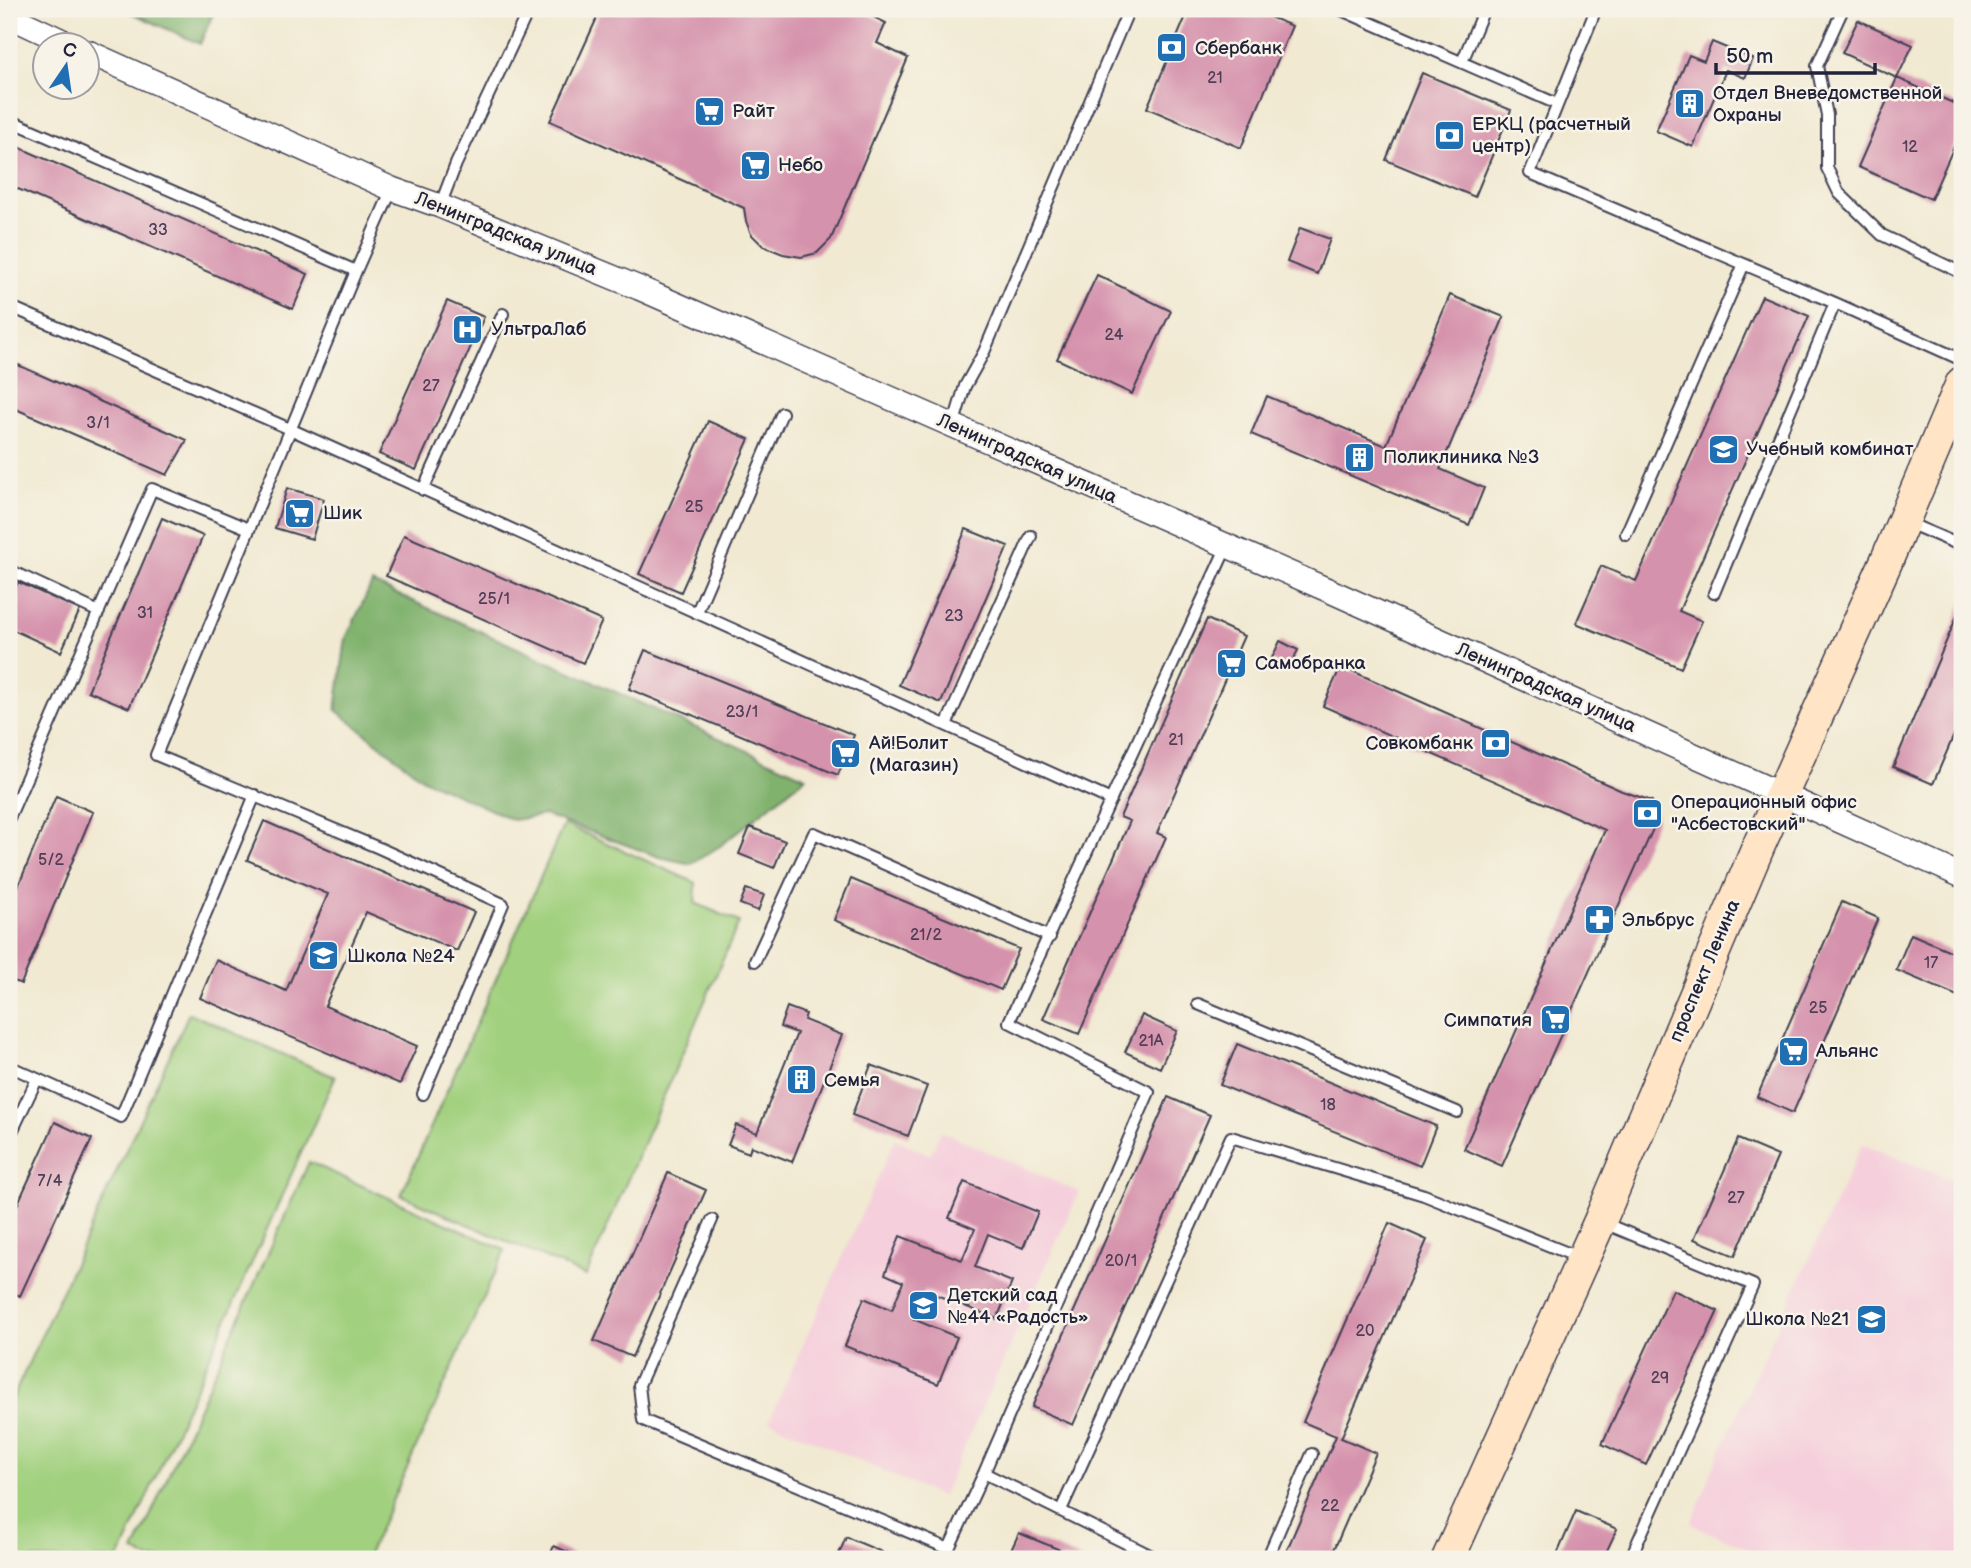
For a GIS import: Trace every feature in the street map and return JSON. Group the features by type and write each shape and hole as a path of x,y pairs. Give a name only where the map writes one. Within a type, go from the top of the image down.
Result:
{"street":[{"path":"9,16 43,32"},
{"name":"Ленинградская улица","path":"102,58 392,189 639,288 1227,546 1962,876"},
{"name":"проспект Ленина","path":"1448,1559 1600,1221 1759,845 1962,383"}],"lane":[{"path":"440,206 456,164 529,9"},
{"path":"953,426 965,386 984,352 1129,9"},
{"path":"1339,9 1557,104"},
{"path":"1462,62 1484,9"},
{"path":"1596,9 1530,173 1962,360"},
{"path":"1843,9 1817,66 1827,115 1827,168 1839,193 1882,235 1962,273"},
{"path":"9,120 356,271"},
{"path":"392,189 156,755 379,848 503,904 423,1094"},
{"path":"1626,534 1744,264"},
{"path":"1714,593 1835,303"},
{"path":"9,306 697,611 1111,800"},
{"path":"423,490 503,314"},
{"path":"697,611 782,413"},
{"path":"9,818 152,489 249,529"},
{"path":"1903,521 1962,546"},
{"path":"946,725 1031,536"},
{"path":"712,1220 639,1385 643,1420 946,1554 984,1473 1149,1092 1009,1022 1227,546"},
{"path":"9,570 99,612"},
{"path":"9,1066 121,1117 255,795"},
{"path":"755,961 814,834 1050,937"},
{"path":"1198,1004 1457,1112"},
{"path":"9,1138 37,1079"},
{"path":"1061,1510 1231,1137 1424,1195 1582,1259"},
{"path":"1600,1221 1753,1285 1630,1559"},
{"path":"1266,1559 1312,1454"},
{"path":"984,1473 1158,1559"}],"shaded area":[{"name":"Детский сад №44 «Радость»","path":"941,1131 1079,1192 942,1497 769,1421 895,1139 930,1155"},
{"name":"Школа №21","path":"1862,1144 1962,1184 1962,1559 1771,1559 1691,1524 1719,1454"}],"green space":[{"path":"123,9 215,9 200,44"},
{"path":"372,583 806,777 720,846 691,864 659,857 545,815 513,820 423,779 336,710 346,638"},
{"path":"564,824 696,883 695,903 739,922 586,1276 401,1195"},
{"path":"189,1013 335,1077 119,1559 9,1559 9,1406"},
{"path":"309,1162 505,1250 366,1559 151,1559 134,1552"}],"building":[{"name":"Небо","path":"601,9 857,9 886,23 877,43 908,58 831,239 817,253 801,257 783,254 763,246 751,234 744,208 550,121"},
{"path":"1189,9 1250,9 1292,26 1241,148 1147,108"},
{"path":"1858,20 1913,45 1897,78 1842,53"},
{"name":"Отдел Вневедомственной Охраны","path":"1712,42 1753,59 1745,78 1726,70 1693,147 1656,131 1689,55 1704,61"},
{"name":"ЕРКЦ (расчетный центр)","path":"1422,73 1511,110 1475,197 1386,160"},
{"path":"1897,78 1962,107 1962,128 1931,199 1858,167"},
{"path":"9,143 308,274 293,309 9,185"},
{"path":"1300,228 1330,239 1317,274 1287,262"},
{"path":"1097,275 1171,311 1132,394 1057,359"},
{"path":"1450,295 1504,317 1440,469 1484,488 1469,525 1251,434 1267,396 1386,446"},
{"name":"Учебный комбинат","path":"1762,296 1809,316 1679,611 1702,621 1681,668 1576,623 1601,566 1636,581"},
{"path":"447,301 484,317 416,470 379,454"},
{"path":"9,361 187,440 167,475 9,406"},
{"path":"708,421 749,439 681,592 639,574"},
{"name":"Шик","path":"287,488 324,499 312,539 275,528"},
{"path":"162,518 203,536 129,708 88,691"},
{"path":"966,529 1008,546 941,703 899,685"},
{"path":"404,535 602,621 583,663 386,576"},
{"path":"18,582 80,610 61,652 9,628 9,601"},
{"path":"1962,604 1962,716 1933,784 1893,767"},
{"path":"1207,619 1244,636 1157,833 1166,837 1079,1034 1043,1019 1130,821 1120,817"},
{"path":"1280,641 1298,650 1289,669 1271,660"},
{"path":"645,650 854,735 838,775 629,689"},
{"path":"1341,666 1622,791 1652,801 1657,820 1502,1166 1464,1149 1605,830 1323,706"},
{"path":"56,796 93,812 21,984 9,979 9,908"},
{"name":"Школа №24","path":"264,821 474,912 457,951 366,912 325,1006 417,1046 400,1084 200,998 216,960 286,991 328,894 247,860"},
{"path":"750,827 785,841 774,868 739,854"},
{"path":"851,879 1019,949 1001,990 834,920"},
{"path":"746,889 764,895 758,911 740,904"},
{"path":"1842,902 1878,918 1793,1113 1757,1097"},
{"path":"1911,934 1962,956 1962,998 1896,970"},
{"name":"Семья","path":"787,1007 806,1014 804,1020 842,1035 792,1162 751,1146 749,1153 728,1145 736,1125 757,1133 797,1033 780,1027"},
{"path":"1142,1015 1177,1031 1160,1068 1125,1052"},
{"path":"1237,1044 1436,1126 1420,1166 1220,1085"},
{"path":"871,1065 927,1086 908,1136 852,1115"},
{"path":"1168,1097 1210,1115 1073,1425 1032,1407"},
{"path":"55,1122 92,1139 20,1296 9,1291 9,1223"},
{"path":"1738,1139 1778,1156 1735,1256 1694,1239"},
{"path":"668,1173 706,1190 632,1357 594,1341"},
{"path":"964,1182 1038,1212 1023,1248 988,1234 975,1267 1012,1282 997,1319 924,1290 913,1319 957,1337 938,1384 845,1346 864,1298 892,1310 903,1282 885,1274 900,1236 962,1260 975,1229 949,1218"},
{"path":"1389,1223 1427,1240 1341,1438 1376,1453 1330,1559 1283,1559 1336,1436 1303,1422"},
{"path":"1673,1290 1718,1311 1646,1465 1602,1444"},
{"path":"1576,1511 1617,1529 1603,1559 1555,1559"},
{"path":"1019,1533 1082,1559 1007,1559"},
{"path":"846,1537 882,1552 879,1559 837,1559"},
{"path":"554,1546 584,1559 548,1559"}],"place":[{"name":"Сбербанк","path":"1172,48"},
{"name":"Отдел Вневедомственной Охраны","path":"1690,104"},
{"name":"Райт","path":"709,111"},
{"name":"ЕРКЦ (расчетный центр)","path":"1449,135"},
{"name":"Небо","path":"755,165"},
{"name":"УльтраЛаб","path":"468,329"},
{"name":"Учебный комбинат","path":"1723,449"},
{"name":"Поликлиника №3","path":"1360,457"},
{"name":"Шик","path":"300,513"},
{"name":"Самобранка","path":"1232,663"},
{"name":"Совкомбанк","path":"1496,743"},
{"name":"Ай!Болит (Магазин)","path":"846,754"},
{"name":"Операционный офис \"Асбестовский\"","path":"1648,813"},
{"name":"Эльбрус","path":"1599,920"},
{"name":"Школа №24","path":"324,956"},
{"name":"Симпатия","path":"1555,1020"},
{"name":"Альянс","path":"1793,1051"},
{"name":"Семья","path":"801,1080"},
{"name":"Детский сад №44 «Радость»","path":"924,1306"},
{"name":"Школа №21","path":"1872,1319"}]}
